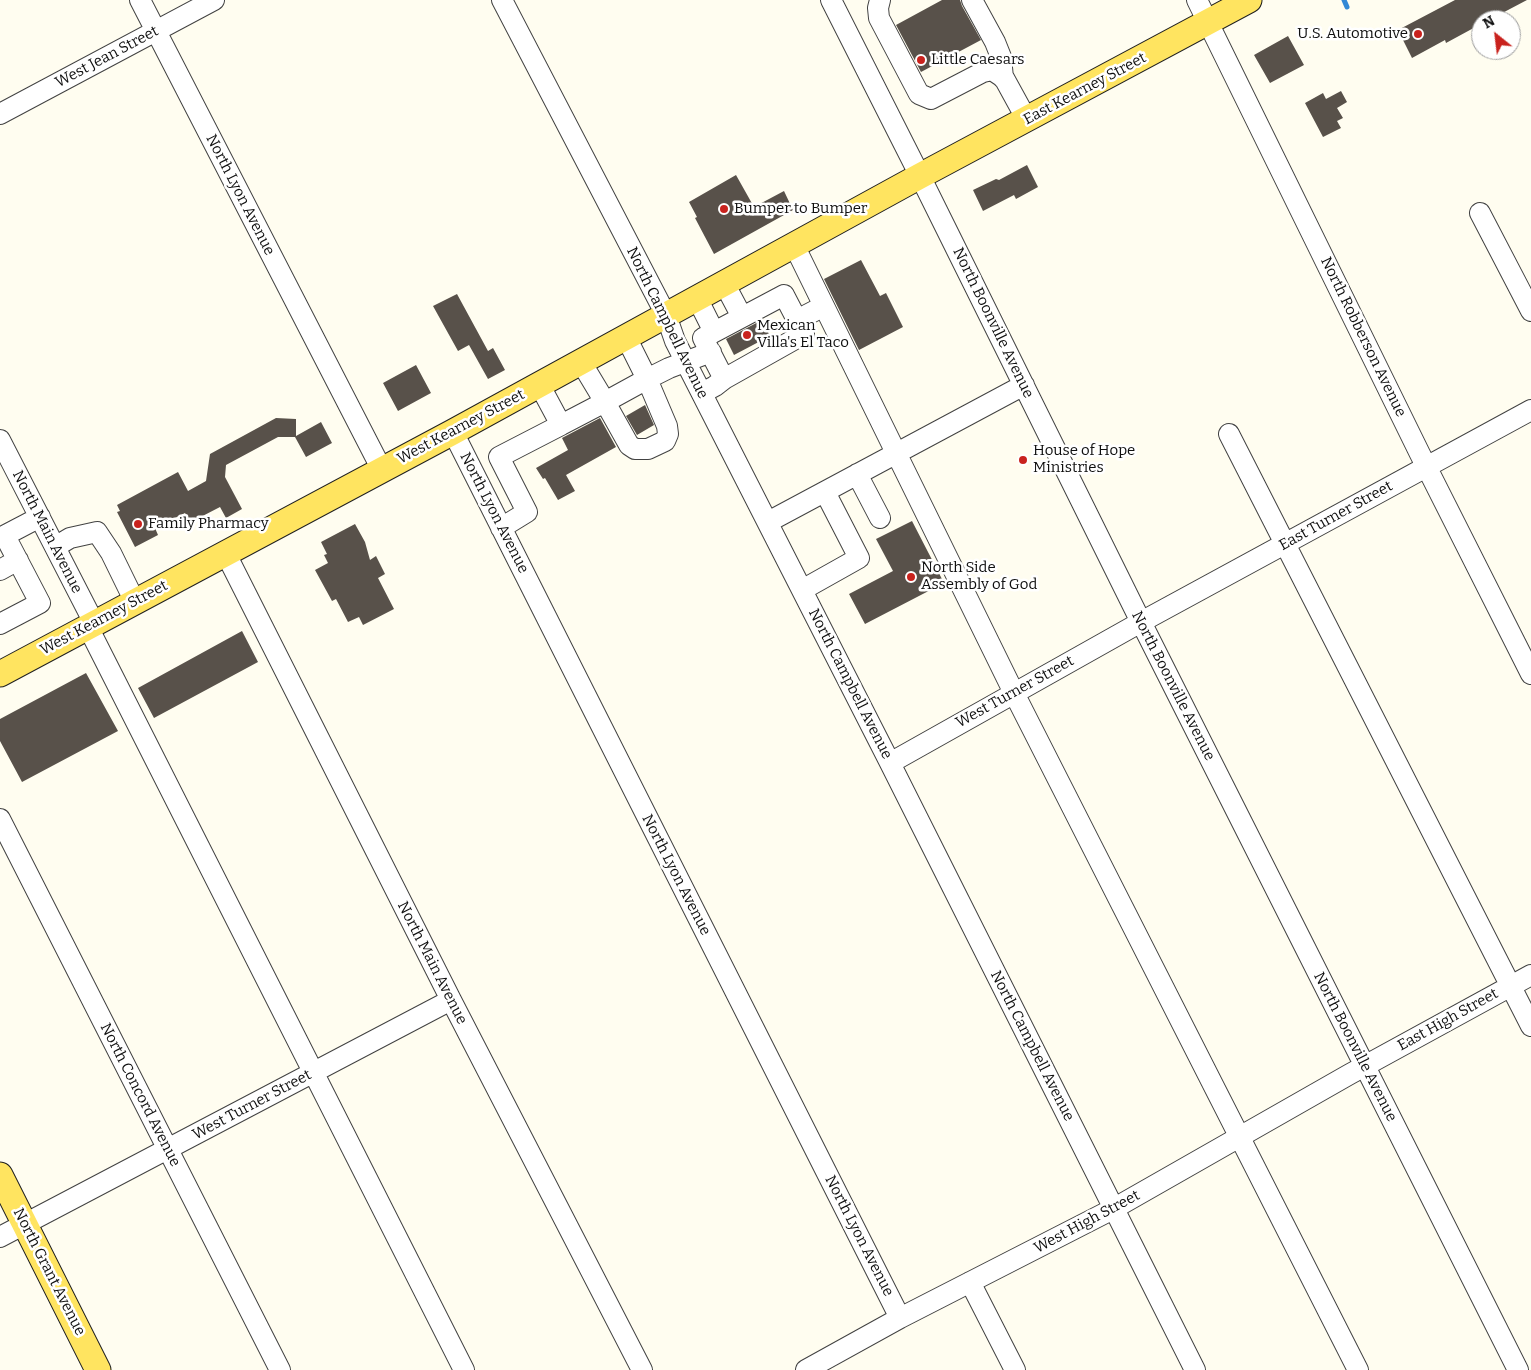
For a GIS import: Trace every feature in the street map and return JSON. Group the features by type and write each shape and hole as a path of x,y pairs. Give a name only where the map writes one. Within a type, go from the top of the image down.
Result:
{"main road":[{"name":"East Kearney Street","path":"920,176 1249,0"},
{"name":"West Kearney Street","path":"0,674 453,432 920,176"},
{"name":"North Grant Avenue","path":"0,1175 98,1370"}],"street":[{"name":"North Lyon Avenue","path":"140,0 382,470"},
{"name":"West Jean Street","path":"0,114 214,0"},
{"name":"North Campbell Avenue","path":"502,0 666,315 675,341 890,763 1195,1370"},
{"name":"North Boonville Avenue","path":"831,0 1141,622 1518,1370"},
{"path":"880,0 878,8 880,18 920,94 932,99 983,72 992,70 1003,78 1027,120"},
{"path":"972,0 1001,56 1003,78"},
{"name":"North Robberson Avenue","path":"1197,0 1531,674"},
{"path":"1480,213 1531,311"},
{"path":"794,245 1014,693 1358,1370"},
{"path":"724,283 742,317"},
{"path":"702,393 804,334 784,295 703,338 724,379"},
{"path":"697,298 714,332"},
{"path":"797,320 824,306"},
{"path":"581,362 629,445 635,450 648,449 665,441 668,434 667,426 647,379 626,337"},
{"path":"501,528 527,512 499,458 647,379 710,352"},
{"path":"539,384 561,425"},
{"path":"768,522 1024,385"},
{"name":"East Turner Street","path":"1141,622 1531,410"},
{"name":"North Lyon Avenue","path":"453,432 900,1318"},
{"path":"1229,434 1531,1026"},
{"name":"North Main Avenue","path":"0,440 464,1370"},
{"path":"858,474 880,518"},
{"path":"802,590 859,558 825,492"},
{"path":"0,624 40,603 18,560 2,537 40,517"},
{"path":"55,547 70,538 97,532 111,553 135,602"},
{"name":"North Main Avenue","path":"226,554 451,1000 642,1370"},
{"path":"0,570 18,560"},
{"name":"West Turner Street","path":"890,763 1141,622"},
{"name":"North Concord Avenue","path":"3,831 280,1370"},
{"name":"East High Street","path":"1364,1066 1531,975"},
{"name":"West Turner Street","path":"0,1237 451,1000"},
{"name":"West High Street","path":"806,1370 826,1365 900,1318 1114,1209 1364,1066"},
{"path":"970,1282 1015,1370"}],"building":[{"path":"942,0 960,0 981,40 921,72 896,25"},
{"path":"1455,0 1527,0 1508,10 1471,10 1471,29 1446,43 1445,40 1412,58 1398,30"},
{"path":"1288,36 1304,65 1270,83 1254,55"},
{"path":"1341,91 1347,102 1337,108 1343,118 1337,121 1341,128 1323,137 1305,103 1323,93 1326,99"},
{"path":"1027,165 1038,187 1016,199 1014,195 983,211 973,190 996,179 999,180"},
{"name":"Bumper to Bumper","path":"736,175 754,207 784,191 793,210 714,254 695,218 697,217 689,202"},
{"path":"861,260 880,296 886,293 903,327 859,350 824,279"},
{"path":"457,294 488,351 493,348 505,370 488,379 469,345 458,351 433,306"},
{"name":"Mexican Villa's El Taco","path":"762,320 770,336 734,355 726,339"},
{"path":"416,365 431,393 398,411 383,383"},
{"path":"645,405 654,425 637,435 626,416"},
{"path":"276,418 296,419 296,436 321,422 332,443 306,457 295,437 278,437 226,465 225,477 242,509 226,518 220,507 191,522 185,513 155,528 158,535 135,547 117,512 120,511 117,505 178,472 188,491 206,481 210,454"},
{"path":"600,418 616,447 566,475 575,491 558,500 545,478 543,479 536,468 568,450 562,438"},
{"name":"North Side Assembly of God","path":"912,521 944,583 865,624 849,594 893,571 876,539"},
{"path":"355,524 365,542 370,560 376,556 385,574 378,578 394,609 363,625 359,617 348,622 336,599 332,601 315,570 328,563 324,555 327,554 321,542"},
{"path":"242,631 258,662 154,718 138,688"},
{"path":"86,673 118,731 22,782 0,741 0,719"}],"waterway":[{"path":"1344,0 1347,7"}],"place":[{"name":"U.S. Automotive","path":"1418,34"},
{"name":"Little Caesars","path":"921,60"},
{"name":"Bumper to Bumper","path":"724,209"},
{"name":"Mexican Villa's El Taco","path":"747,335"},
{"name":"House of Hope Ministries","path":"1023,460"},
{"name":"Family Pharmacy","path":"138,524"},
{"name":"North Side Assembly of God","path":"911,577"}]}
